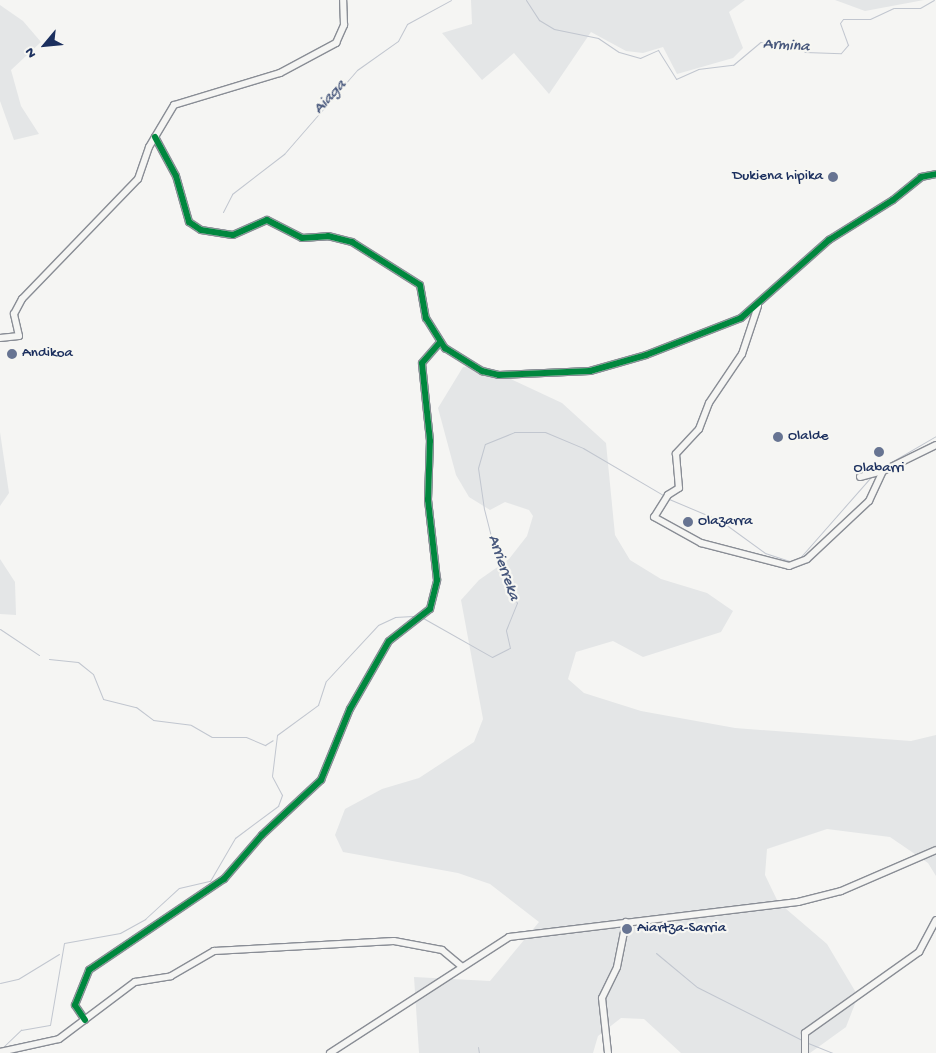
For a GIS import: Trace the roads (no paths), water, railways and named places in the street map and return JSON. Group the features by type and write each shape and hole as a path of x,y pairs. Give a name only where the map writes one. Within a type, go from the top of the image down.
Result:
{"street":[{"path":"0,338 19,336 15,308 53,262 133,186 155,137 178,101 214,95 280,73 336,43 344,25 343,0"},
{"path":"155,137 176,176 189,222 201,230 233,235 267,220 302,238 328,236 352,242 420,285 426,318 440,342 488,374 570,374 646,355 732,322 758,306 829,240 884,207 921,177 936,174"},
{"path":"758,306 746,347 709,403 699,429 676,454 679,488 667,498 654,517 693,539 789,566 807,558 869,501 882,470"},
{"path":"85,1020 75,1005 89,970 224,879 262,835 321,780 350,709 389,641 418,621 434,600 437,580 428,500 431,449 422,363 440,342"},
{"path":"860,477 882,470 936,445"},
{"path":"330,1053 461,966 509,937 825,896 936,850"},
{"path":"805,1053 803,1044 805,1033 919,952 936,920"},
{"path":"608,1053 602,998 617,967 626,922"},
{"path":"2,1051 59,1039 135,982 171,976 214,950 394,940 442,950 461,966"}],"waterway":[{"name":"Aiaga","path":"223,212 232,194 284,154 357,70 398,41 407,24 451,0"},
{"name":"Armina","path":"526,0 539,20 554,29 598,38 619,52 640,58 658,50 676,79 698,69 733,65 760,42 795,45 805,52 841,53 848,45 840,23 843,19 870,19 894,8 920,8 934,0"},
{"name":"Arrierreka","path":"423,618 492,657 510,648 506,630 517,603 495,552 484,509 478,468 485,444 514,432 545,432 583,448 663,495"},
{"name":"Arrierreka","path":"881,468 936,436"},
{"name":"Arrierreka","path":"798,560 871,477"},
{"name":"Arrierreka","path":"669,499 721,521 765,553 792,562"},
{"name":"Arrierreka","path":"1,1049 21,1030 50,1025 64,943 120,933 145,919 179,888 210,881 235,838 278,806 282,795 272,776 277,735 318,705 326,681 378,625 395,617 417,616"},
{"path":"0,629 39,655"},
{"path":"49,659 78,662 93,674 103,699 136,707 153,720 191,725 212,737 246,737 265,745 273,740"},
{"path":"656,953 697,987 802,1040"},
{"path":"0,983 18,979 59,954"},
{"path":"808,1043 833,1053"},
{"path":"478,1047 479,1053"}],"place":[{"name":"Dukiena hipika","path":"833,177"},
{"name":"Andikoa","path":"12,354"},
{"name":"Olalde","path":"778,437"},
{"name":"Olabarri","path":"879,452"},
{"name":"Olazarra","path":"688,522"},
{"name":"Aiartza-Sarria","path":"627,929"}]}
